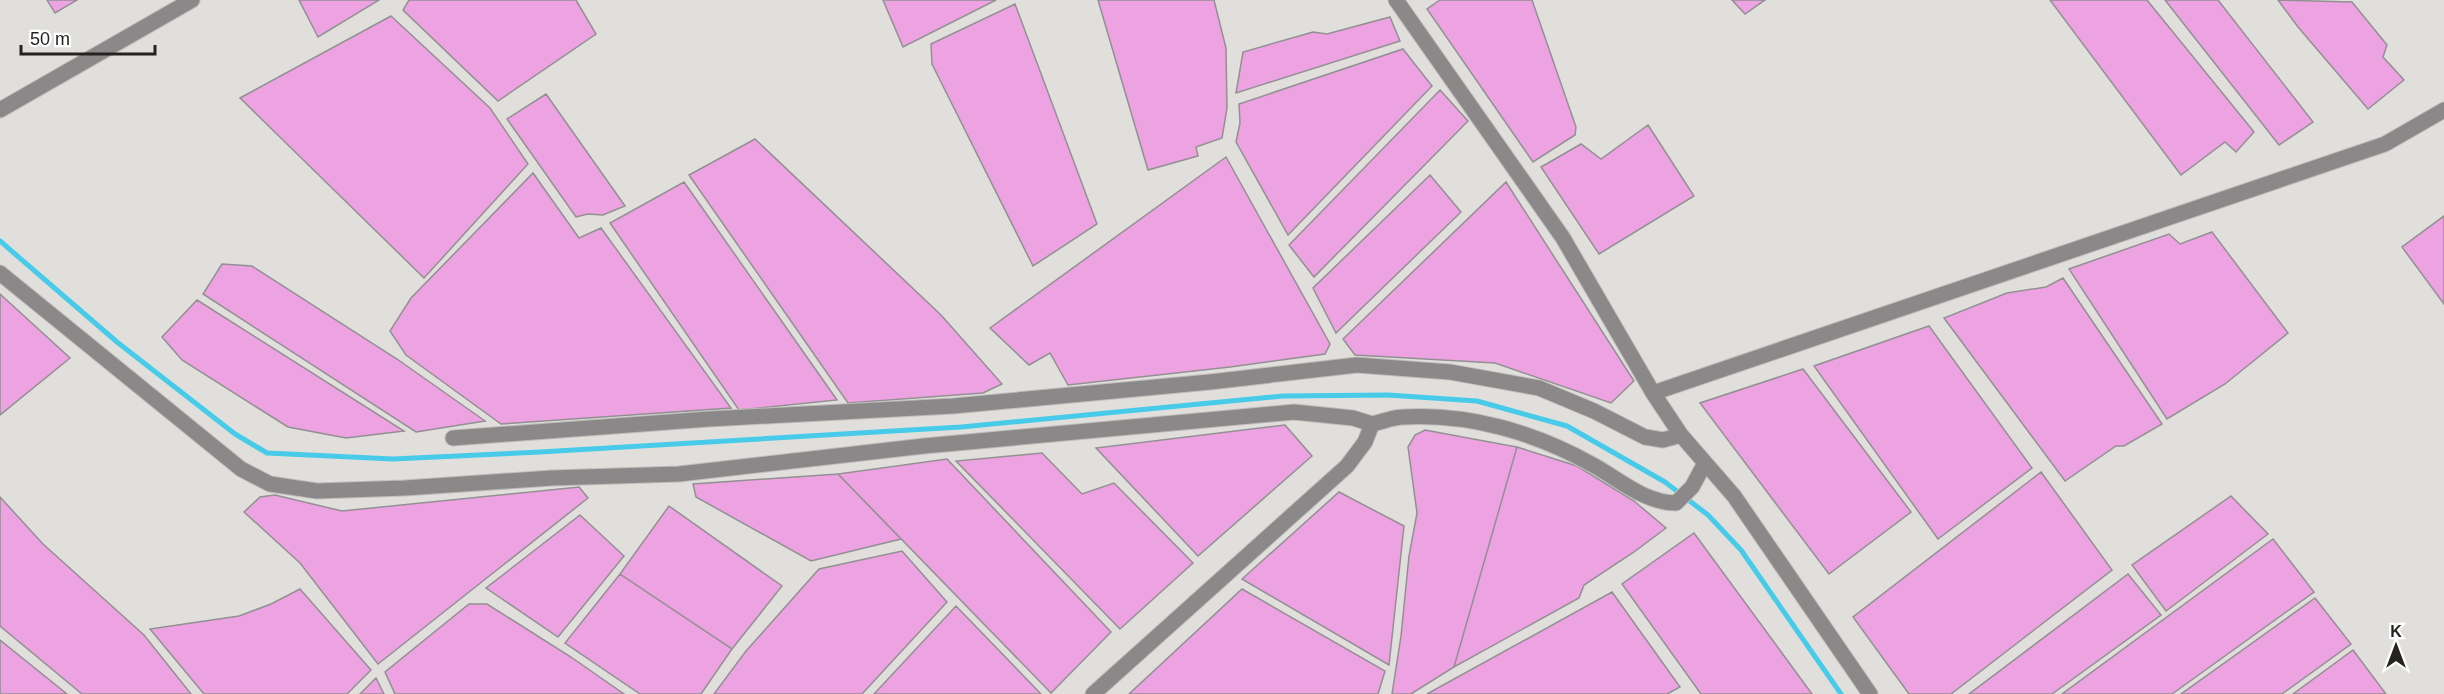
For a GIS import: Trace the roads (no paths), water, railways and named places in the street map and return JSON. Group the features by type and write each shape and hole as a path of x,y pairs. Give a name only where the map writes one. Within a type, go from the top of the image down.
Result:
{"street":[{"path":"0,110 192,0"},
{"path":"1396,0 1563,238 1653,393 1681,435 1734,496 1870,694"},
{"path":"1653,393 2385,144 2444,110"},
{"path":"0,273 241,469 270,484 317,490 405,488 552,478 679,474 924,446 1294,412 1353,418 1372,424 1402,417 1461,419 1510,429 1567,451 1644,496 1662,503 1676,503 1692,487 1705,463"},
{"path":"453,438 709,419 952,406 1210,382 1356,365 1450,372 1539,388 1594,411 1645,437 1664,440 1681,435"},
{"path":"1093,694 1347,466 1365,442 1372,424"}],"waterway":[{"path":"0,241 117,342 235,434 267,453 393,459 540,452 961,427 1283,396 1388,395 1477,401 1567,426 1665,482 1708,515 1741,550 1841,694"}]}
